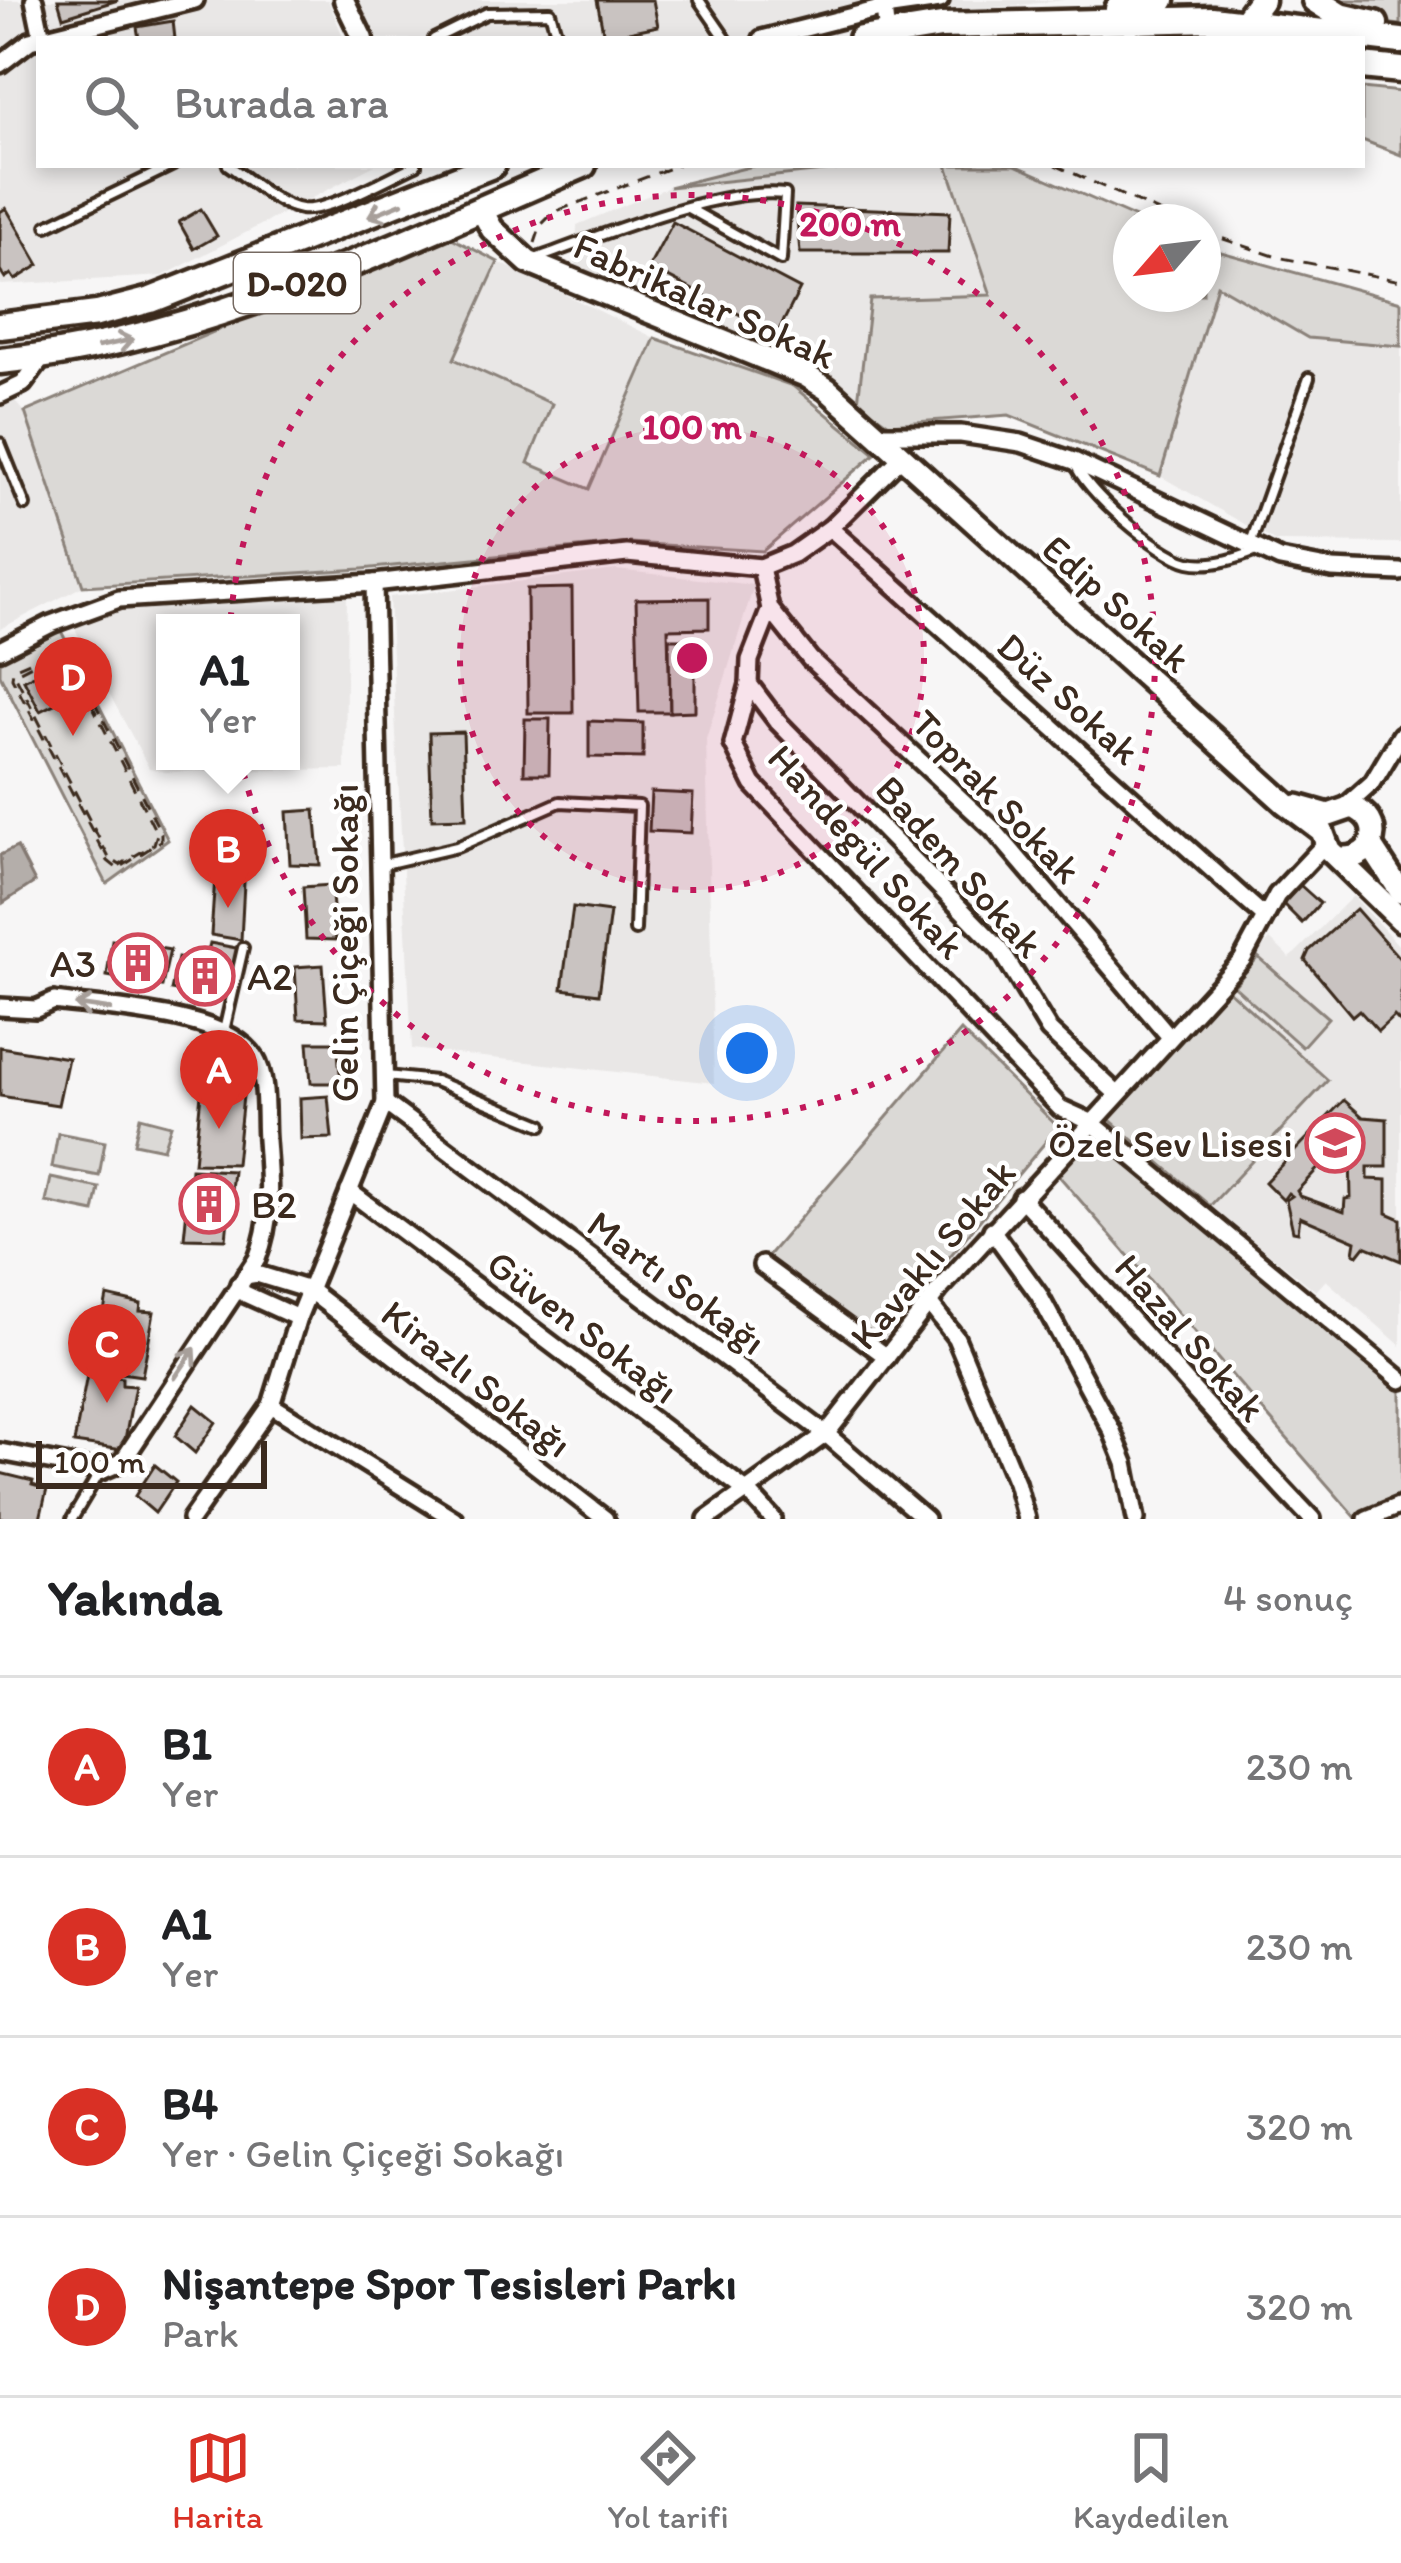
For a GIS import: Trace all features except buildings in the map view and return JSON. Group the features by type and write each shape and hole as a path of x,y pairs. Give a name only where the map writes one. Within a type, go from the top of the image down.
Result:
{"highway":[{"path":"1058,20 1162,0"},
{"path":"1315,0 1340,16 1401,27"},
{"path":"877,36 941,26 1058,20 1247,20 1364,36"},
{"path":"1365,36 1401,41"},
{"path":"1365,66 1401,70"},
{"path":"0,326 97,314 151,300 484,168"},
{"name":"D-020","path":"0,361 124,343 203,319 576,168"}],"main road":[{"name":"Fabrikalar Sokak","path":"481,209 492,229 528,262 805,375 902,457"},
{"name":"Edip Sokak","path":"902,457 1285,803 1332,831"},
{"path":"1360,810 1372,822 1374,838 1358,857 1332,831 1360,810"},
{"path":"1332,831 1401,920"},
{"path":"1371,846 1401,892"}],"street":[{"path":"34,0 42,36"},
{"path":"50,36 195,0"},
{"path":"344,0 362,36"},
{"path":"774,36 884,8 940,0"},
{"path":"884,8 887,34"},
{"path":"0,64 36,40"},
{"path":"0,395 23,384 44,356"},
{"path":"877,434 996,437 1074,461 1280,560 1332,569 1401,572"},
{"path":"0,650 51,624 119,599 374,583 627,554 761,567 794,554 830,528 902,457"},
{"name":"Düz Sokak","path":"830,528 1264,917"},
{"path":"761,567 770,609"},
{"name":"Gelin Çiçeği Sokağı","path":"191,1519 271,1405 298,1318 385,1103 374,583"},
{"name":"Handegül Sokak","path":"770,609 750,660 749,684 733,744 752,784 1060,1108 1090,1123 1401,1380"},
{"name":"Toprak Sokak","path":"770,609 810,659 993,830 1170,1036"},
{"name":"Badem Sokak","path":"749,684 777,721 1000,949 1049,1030 1117,1094"},
{"path":"1372,822 1373,782 1401,735"},
{"name":"Kavaklı Sokak","path":"707,1519 826,1435 928,1303 1242,960 1277,895 1373,782"},
{"path":"0,1007 36,1009 54,1001 187,1021 242,1040 258,1062 262,1085 270,1203 267,1235 242,1280 122,1462 101,1471 0,1452"},
{"name":"Martı Sokağı","path":"385,1103 826,1435 926,1519"},
{"name":"Güven Sokağı","path":"350,1191 748,1493 773,1519"},
{"name":"Hazal Sokak","path":"1021,1198 1105,1286 1219,1422 1312,1519"},
{"path":"992,1230 1039,1295 1112,1431 1125,1463 1136,1519"},
{"path":"762,1265 887,1357"},
{"path":"242,1280 257,1274 309,1290"},
{"path":"242,1280 243,1293 298,1318"},
{"name":"Kirazlı Sokağı","path":"309,1290 605,1519"},
{"path":"928,1303 956,1338 1016,1482 1026,1519"},
{"path":"271,1405 454,1519"},
{"path":"1367,1519 1401,1505"}],"lane":[{"path":"699,0 724,36"},
{"path":"440,36 488,13 550,12 557,36"},
{"path":"47,226 166,168"},
{"path":"232,168 279,200 302,209 320,207 409,168"},
{"path":"528,262 663,214 688,208 766,192 785,194 781,260 688,208"},
{"path":"1074,461 1083,482 1175,557 1201,563 1232,559 1253,548 1309,378"},
{"path":"0,443 25,505"},
{"path":"379,865 457,847 560,802 639,806 635,930"},
{"path":"224,1031 243,948"},
{"path":"384,1076 436,1081 542,1126"},
{"path":"72,1519 101,1471"}],"path":[{"path":"528,262 541,225 554,212 670,168"},
{"path":"1062,168 1141,204"},
{"path":"1221,238 1277,257 1401,281"},
{"path":"52,649 66,650 111,736 162,837 118,869 108,861 11,672 52,649"},
{"path":"111,736 123,730"}],"shaded area":[{"path":"0,0 328,0 343,36 36,36 36,168 369,168 163,276 0,285"},
{"path":"356,0 1065,0 852,24 811,36 373,36"},
{"path":"1336,0 1401,0 1401,25 1356,20"},
{"path":"1365,88 1401,92 1401,155 1365,141"},
{"path":"745,168 852,168 669,187"},
{"path":"852,168 948,168 991,295 871,299 858,402 803,354 575,273 577,225 669,187"},
{"path":"948,168 1022,168 1113,208 1113,312 1209,312 1160,476 1009,415 889,424 858,402 870,299 991,295"},
{"path":"444,234 498,262 454,359 552,404 528,463 589,489 655,338 793,386 875,454 763,551 630,543 362,569 83,586 25,412"},
{"path":"1221,252 1401,302 1401,346 1308,338 1221,287"},
{"path":"498,262 655,338 589,489 527,463 552,404 454,359"},
{"path":"1221,287 1308,338 1401,346 1401,543 1276,542 1160,476 1209,312 1221,312"},
{"path":"0,384 25,412 83,586 0,629"},
{"path":"616,570 754,585 706,739 714,1083 412,1049 389,597"},
{"path":"347,587 345,769 300,770 300,614 156,614 156,770 149,768 76,631 78,617 101,609"},
{"path":"61,631 168,840 107,884 0,675 0,662"},
{"path":"157,770 285,770 165,772"},
{"path":"17,847 35,882 3,903 0,855"},
{"name":"Özel Sev Lisesi","path":"1353,896 1401,948 1401,1346 1326,1280 1316,1291 1210,1206 1327,1080 1226,988 1270,939 1290,958"},
{"path":"1258,957 1328,1018 1302,1047 1234,986"},
{"path":"1226,988 1328,1080 1210,1206 1104,1115"},
{"path":"961,1031 1058,1127 878,1342 765,1259"},
{"path":"140,1117 171,1125 163,1149 134,1143"},
{"path":"1087,1132 1401,1392 1401,1498 1357,1519 1053,1169"},
{"path":"58,1133 105,1142 99,1176 52,1167"},
{"path":"51,1178 99,1188 94,1212 46,1202"}],"place":[{"name":"Nişantepe Spor Tesisleri Parkı","path":"73,736"},
{"name":"A1","path":"228,908"},
{"name":"A3","path":"138,963"},
{"name":"A2","path":"205,976"},
{"name":"B1","path":"219,1129"},
{"name":"Özel Sev Lisesi","path":"1335,1143"},
{"name":"B2","path":"209,1204"},
{"name":"B4","path":"107,1403"}]}
